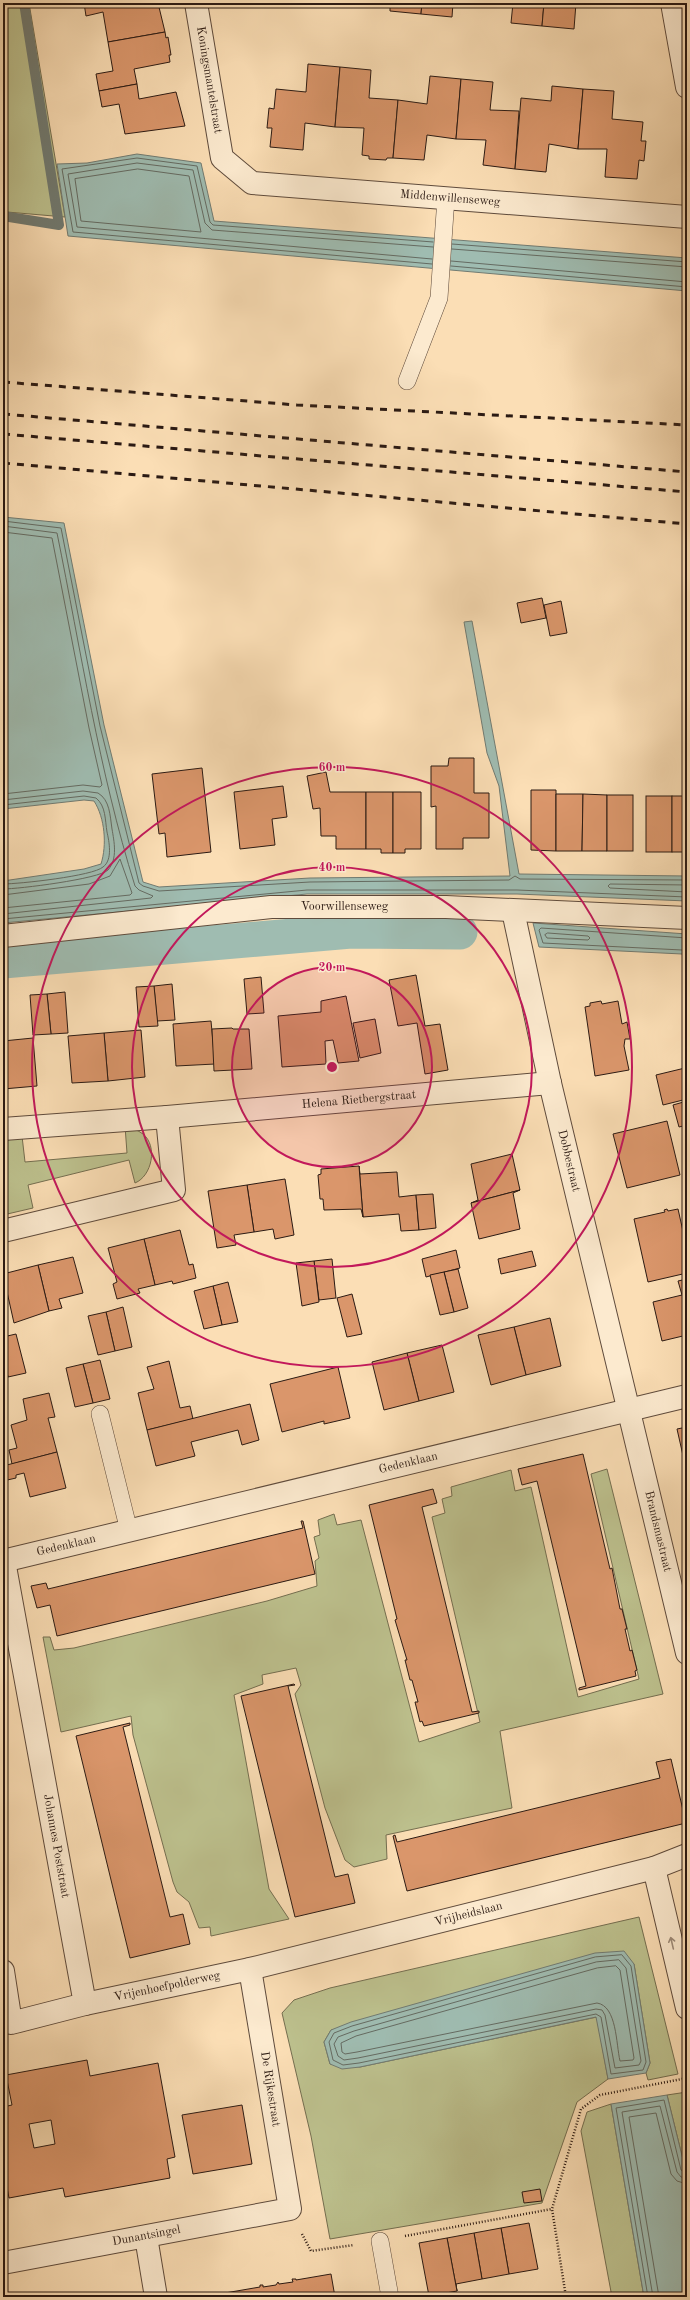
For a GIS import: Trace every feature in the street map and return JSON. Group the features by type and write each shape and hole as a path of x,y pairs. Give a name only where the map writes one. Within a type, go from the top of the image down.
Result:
{"street":[{"name":"Koningsmantelstraat","path":"196,3 222,158"},
{"path":"672,3 687,87"},
{"name":"Middenwillenseweg","path":"222,158 252,183 687,218"},
{"name":"Voorwillenseweg","path":"3,936 271,907 446,907 513,911 638,914 687,918"},
{"name":"Dobbestraat","path":"513,911 550,1083 630,1410"},
{"name":"Helena Rietbergstraat","path":"3,1129 167,1117 550,1083"},
{"path":"3,1231 174,1190 167,1117"},
{"name":"Gedenklaan","path":"4,1561 687,1396"},
{"name":"Brandsmastraat","path":"630,1410 687,1653"},
{"name":"Johannes Poststraat","path":"4,1561 85,2004"},
{"name":"Vrijheidslaan","path":"250,1969 654,1868 687,1855"},
{"path":"654,1868 687,2008"},
{"name":"Vrijenhoefpolderweg","path":"85,2004 250,1969"},
{"name":"De Rijkestraat","path":"250,1969 290,2209"},
{"path":"3,1971 12,2023 85,2004"},
{"name":"Dunantsingel","path":"3,2263 290,2209"},
{"path":"146,2237 156,2297"}],"lane":[{"path":"407,380 439,298 442,275 446,198"},
{"path":"100,1414 129,1531"},
{"path":"380,2241 390,2297"}],"path":[{"path":"566,2297 552,2209 581,2109 600,2095 687,2078"},
{"path":"290,2209 311,2251 380,2241 552,2209"}],"green space":[{"path":"3,3 29,3 65,217 7,212 7,218 3,218"},
{"path":"125,1126 137,1130 148,1139 152,1153 151,1160 146,1174 141,1179 135,1183 129,1160 28,1185 33,1208 3,1215 3,1137 22,1136 25,1162 127,1153"},
{"path":"607,1469 663,1694 500,1731 512,1808 386,1835 387,1859 354,1867 345,1860 325,1808 295,1694 301,1685 296,1668 262,1675 263,1684 234,1695 269,1889 289,1919 211,1936 210,1927 199,1928 189,1902 177,1892 173,1882 133,1735 131,1716 61,1732 43,1637 50,1637 54,1650 74,1648 267,1601 317,1586 315,1561 319,1558 314,1537 320,1535 318,1520 334,1514 337,1525 361,1520 419,1742 480,1722 432,1517 445,1513 442,1499 452,1496 451,1487 511,1470 515,1491 531,1487 578,1697 639,1679 591,1474"},
{"path":"639,1917 678,2074 648,2080 646,2073 650,2063 634,1964 331,2030 324,2042 330,2064 360,2067 597,2017 608,2079 577,2102 542,2203 330,2239 311,2136 282,2013 294,2000 330,1988"},
{"path":"687,2092 687,2176 667,2095"},
{"path":"611,2104 644,2297 612,2297 581,2131 587,2112"}],"water":[{"path":"137,154 201,163 214,221 687,258 687,291 68,236 57,164 87,163"},
{"path":"3,517 64,523 104,725 143,882 159,887 310,878 510,876 499,786 487,753 464,622 472,621 519,874 687,876 687,901 517,894 307,894 3,923 3,881 84,869 101,864 104,849 104,832 101,815 94,801 84,800 3,809"},
{"path":"533,923 687,934 687,961 682,954 539,947"},
{"path":"624,1951 634,1964 650,2063 646,2073 608,2079 596,2017 360,2067 342,2069 330,2064 324,2042 331,2030 351,2022 595,1953"},
{"path":"667,2095 687,2176 687,2297 644,2297 611,2104"}],"building":[{"path":"84,3 123,3 124,7 158,3 165,32 108,42 103,12 86,16"},
{"path":"299,3 331,3 330,7"},
{"path":"390,3 422,3 421,14 390,11"},
{"path":"422,3 453,3 452,17 421,14"},
{"path":"513,3 544,3 542,26 511,23"},
{"path":"544,3 576,3 574,29 542,26"},
{"path":"165,32 166,38 168,37 171,55 169,55 170,62 134,69 137,84 99,91 96,74 113,71 108,42"},
{"path":"308,64 340,67 335,127 305,123 303,150 270,147 272,128 267,128 269,108 274,109 276,89 306,92"},
{"path":"340,67 371,70 369,98 398,100 393,158 387,158 386,160 369,159 369,156 362,155 364,128 335,127"},
{"path":"430,76 461,79 456,139 427,135 424,160 393,158 398,100 427,104"},
{"path":"461,79 493,82 490,110 519,111 515,169 483,165 486,140 456,139"},
{"path":"137,84 139,99 176,92 185,126 125,134 119,104 102,107 99,91"},
{"path":"552,86 583,89 578,149 549,144 546,172 515,169 521,98 551,101"},
{"path":"583,89 614,91 612,119 643,122 641,141 646,141 644,161 639,160 637,179 605,177 607,149 578,149"},
{"path":"542,598 546,618 521,623 517,603"},
{"path":"561,601 567,633 550,636 544,605"},
{"path":"449,758 474,758 474,793 489,793 489,838 463,838 463,849 436,849 436,806 431,807 431,766 448,766"},
{"path":"202,768 211,852 167,857 165,833 159,834 152,774"},
{"path":"326,772 330,792 366,792 366,849 336,849 336,836 321,836 320,808 313,809 307,776"},
{"path":"283,786 287,817 272,819 275,845 240,849 234,792"},
{"path":"531,790 556,790 556,851 531,850"},
{"path":"366,792 393,792 393,853 381,853 381,849 366,849"},
{"path":"393,792 421,792 421,849 405,849 405,853 393,853"},
{"path":"556,794 583,794 582,851 556,851"},
{"path":"583,794 607,795 607,851 582,851"},
{"path":"607,795 633,795 633,851 607,851"},
{"path":"646,796 672,796 672,852 646,852"},
{"path":"672,796 687,796 687,852 672,852"},
{"path":"416,975 425,1026 440,1024 448,1070 425,1074 417,1023 398,1026 389,980"},
{"path":"261,977 264,1013 247,1014 244,979"},
{"path":"172,984 175,1020 157,1021 154,986"},
{"path":"154,986 158,1026 139,1027 136,987"},
{"path":"65,992 68,1033 51,1034 47,994"},
{"path":"47,994 51,1034 33,1035 30,995"},
{"path":"346,996 359,1061 338,1063 333,1040 325,1041 326,1064 282,1067 278,1016 321,1012 321,1001"},
{"path":"601,1001 602,1004 618,1001 622,1024 627,1022 630,1039 625,1039 624,1046 629,1070 595,1076 585,1007 590,1006 590,1003"},
{"path":"375,1019 381,1053 360,1058 353,1023"},
{"path":"211,1021 215,1064 176,1066 173,1024"},
{"path":"212,1029 249,1029 252,1069 214,1071"},
{"path":"141,1030 145,1077 108,1081 104,1033"},
{"path":"104,1033 108,1081 72,1083 68,1036"},
{"path":"33,1038 37,1086 3,1089 3,1041"},
{"path":"685,1068 687,1099 663,1105 656,1075"},
{"path":"687,1101 687,1125 679,1127 673,1105"},
{"path":"667,1121 680,1175 627,1188 613,1134"},
{"path":"512,1154 520,1190 471,1203 478,1200 471,1164"},
{"path":"359,1166 360,1174 397,1172 399,1197 416,1195 419,1230 401,1231 399,1214 363,1217"},
{"path":"359,1166 363,1217 361,1209 324,1210 323,1199 320,1199 318,1175 321,1174 321,1169"},
{"path":"285,1179 294,1235 275,1239 273,1229 254,1232 247,1185"},
{"path":"247,1185 254,1232 234,1235 236,1245 217,1248 208,1191"},
{"path":"520,1190 513,1193 520,1229 479,1239 471,1203"},
{"path":"433,1194 436,1228 419,1230 416,1195"},
{"path":"667,1209 668,1211 678,1209 687,1249 687,1273 648,1282 634,1219 665,1212 664,1210"},
{"path":"180,1230 189,1265 193,1264 196,1278 173,1284 172,1281 155,1285 144,1239"},
{"path":"144,1239 155,1285 138,1289 140,1293 117,1299 113,1284 117,1282 108,1248"},
{"path":"456,1250 460,1268 426,1277 422,1259"},
{"path":"532,1251 536,1266 501,1274 498,1259"},
{"path":"73,1257 83,1293 59,1299 62,1308 49,1311 38,1265"},
{"path":"332,1259 336,1298 319,1300 314,1261"},
{"path":"314,1261 319,1302 302,1306 296,1263"},
{"path":"38,1265 49,1311 14,1323 3,1274"},
{"path":"458,1269 468,1308 454,1312 444,1272"},
{"path":"444,1272 454,1312 440,1315 430,1275"},
{"path":"687,1279 687,1335 662,1341 653,1302 682,1295 678,1281"},
{"path":"228,1282 238,1322 222,1325 213,1286"},
{"path":"213,1286 222,1325 204,1329 194,1291"},
{"path":"352,1294 362,1334 347,1337 337,1298"},
{"path":"123,1307 132,1347 115,1351 106,1312"},
{"path":"106,1312 115,1351 98,1355 88,1316"},
{"path":"550,1318 561,1366 526,1375 514,1327"},
{"path":"514,1327 526,1375 491,1385 478,1335"},
{"path":"16,1334 26,1373 8,1377 3,1356 3,1337"},
{"path":"442,1345 454,1392 419,1401 407,1353"},
{"path":"407,1353 419,1401 384,1410 372,1362"},
{"path":"3,1356 8,1377 3,1378"},
{"path":"100,1360 110,1399 93,1403 83,1364"},
{"path":"169,1361 180,1408 190,1406 193,1419 147,1430 138,1393 154,1389 147,1367"},
{"path":"83,1364 93,1403 75,1407 66,1368"},
{"path":"338,1367 350,1418 324,1424 324,1421 282,1432 270,1384"},
{"path":"49,1393 55,1417 48,1418 57,1452 12,1464 9,1450 17,1448 11,1425 27,1420 23,1399"},
{"path":"250,1404 259,1440 242,1445 238,1430 191,1442 195,1456 156,1466 147,1430"},
{"path":"687,1427 687,1459 684,1460 677,1429"},
{"path":"57,1452 66,1488 30,1497 24,1473 16,1475 16,1478 3,1481 3,1466"},
{"path":"583,1454 610,1569 612,1568 620,1609 622,1609 627,1629 625,1629 630,1651 632,1650 637,1670 635,1671 636,1676 579,1690 579,1688 586,1686 537,1481 522,1485 518,1469"},
{"path":"433,1489 437,1503 422,1507 472,1712 479,1711 479,1713 424,1726 422,1721 420,1722 415,1702 418,1702 412,1680 410,1680 405,1660 407,1660 395,1620 397,1619 369,1505"},
{"path":"301,1521 303,1521 315,1574 57,1636 50,1605 37,1608 31,1586 46,1583 48,1589 303,1528"},
{"path":"294,1684 295,1685 288,1686 335,1877 348,1874 355,1903 295,1917 241,1696"},
{"path":"130,1723 130,1725 123,1727 170,1917 183,1914 190,1944 130,1958 76,1736"},
{"path":"671,1759 686,1823 407,1891 393,1836 395,1835 397,1842 660,1778 656,1762"},
{"path":"87,2060 90,2076 158,2063 175,2157 167,2159 170,2178 65,2197 63,2188 9,2198 3,2166 3,2107 12,2105 6,2075","holes":["51,2120 55,2144 34,2148 29,2124"]},
{"path":"242,2105 252,2164 193,2174 182,2115"},
{"path":"540,2189 542,2201 524,2203 522,2192"},
{"path":"529,2223 538,2269 509,2274 501,2228"},
{"path":"501,2228 509,2274 482,2279 474,2233"},
{"path":"474,2233 482,2279 456,2284 457,2291 447,2238"},
{"path":"447,2238 457,2291 429,2296 419,2243"},
{"path":"331,2274 335,2297 225,2297 225,2293 260,2287 260,2285 263,2285 263,2287 276,2285 278,2282 279,2284 293,2282 292,2279 296,2280"}],"waterway":[{"path":"3,216 59,225 24,3"},
{"path":"3,961 351,931 460,932"}],"railway":[{"path":"3,382 297,405 687,425"},
{"path":"3,414 687,472"},
{"path":"3,434 687,492"},
{"path":"3,463 687,524"}]}
